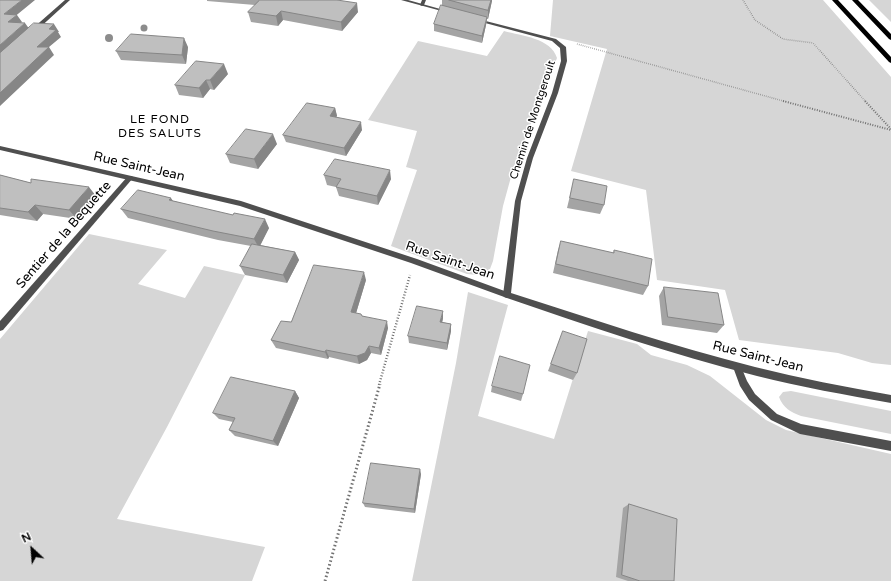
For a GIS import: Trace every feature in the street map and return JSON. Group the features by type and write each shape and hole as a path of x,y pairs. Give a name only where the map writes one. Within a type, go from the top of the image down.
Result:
{"main road":[{"path":"835,0 891,61"},
{"path":"854,0 891,38"}],"street":[{"path":"28,36 68,0"},
{"path":"403,0 423,2 458,14"},
{"name":"Chemin de Montgeroult","path":"472,18 547,38 564,47 564,61 555,93 530,158 518,201 507,295"},
{"name":"Rue Saint-Jean","path":"0,148 241,204 627,335 737,367 846,391 891,399"},
{"name":"Sentier de la Bequette","path":"0,327 130,178"},
{"path":"737,367 742,383 752,397 774,417 800,428 891,446"}],"path":[{"path":"743,0 756,20 783,39 813,43 891,130"},
{"path":"564,47 576,44 891,130"},
{"path":"325,581 414,262"}],"shaded area":[{"path":"553,0 823,0 891,77 891,365 872,363 838,353 739,340 725,290 657,280 646,190 571,171 607,49 550,36"},
{"path":"869,0 891,0 891,22"},
{"path":"504,31 527,36 542,42 554,51 557,58 514,166 503,206 493,261 490,269 478,275 467,274 391,246 417,170 406,167 417,131 368,120 418,41 487,56"},
{"path":"89,234 167,250 138,284 185,298 204,266 245,275 167,427 117,519 265,547 252,581 0,581 0,339"},
{"path":"468,292 508,305 478,416 554,439 588,331 637,344 651,355 687,365 710,376 766,420 786,430 891,454 891,581 412,581 456,363"},
{"path":"791,391 891,411 891,434 801,416 785,407 779,397 783,392"}],"building":[{"path":"0,0 22,0 4,14 17,15 8,22 25,23 0,45"},
{"path":"260,0 337,0 357,3 341,22 281,11 276,16 248,12"},
{"path":"449,0 491,0 488,10"},
{"path":"441,5 487,17 482,36 434,24"},
{"path":"34,23 54,24 49,29 56,30 37,47 49,47 0,93 0,53"},
{"path":"131,34 184,38 182,55 116,51"},
{"path":"196,61 224,64 210,80 206,80 199,88 175,85"},
{"path":"307,103 335,108 330,116 361,122 344,148 283,135"},
{"path":"246,129 273,134 254,159 226,154"},
{"path":"335,159 390,170 377,196 336,187 341,179 324,175"},
{"path":"0,175 31,183 31,179 89,187 69,210 35,205 28,212 0,208"},
{"path":"574,179 607,186 604,205 570,198"},
{"path":"138,190 171,198 169,200 233,215 234,213 265,219 254,239 213,231 121,209"},
{"path":"561,241 614,253 614,250 652,259 648,286 556,264"},
{"path":"252,244 295,252 283,275 240,266"},
{"path":"314,265 364,272 351,312 361,314 362,316 387,321 379,348 369,346 365,353 357,356 326,350 325,352 271,340 281,321 291,322"},
{"path":"664,287 718,293 724,325 668,317"},
{"path":"417,306 443,311 440,322 451,324 447,343 408,336"},
{"path":"563,331 587,339 577,373 551,364"},
{"path":"500,356 530,365 523,394 492,386"},
{"path":"231,377 295,391 273,441 229,430 235,418 213,413"},
{"path":"371,463 420,469 414,509 363,503"},
{"path":"629,504 677,519 674,581 640,581 622,575"}],"district":[{"name":"LE FOND DES SALUTS","path":"160,127"}]}
